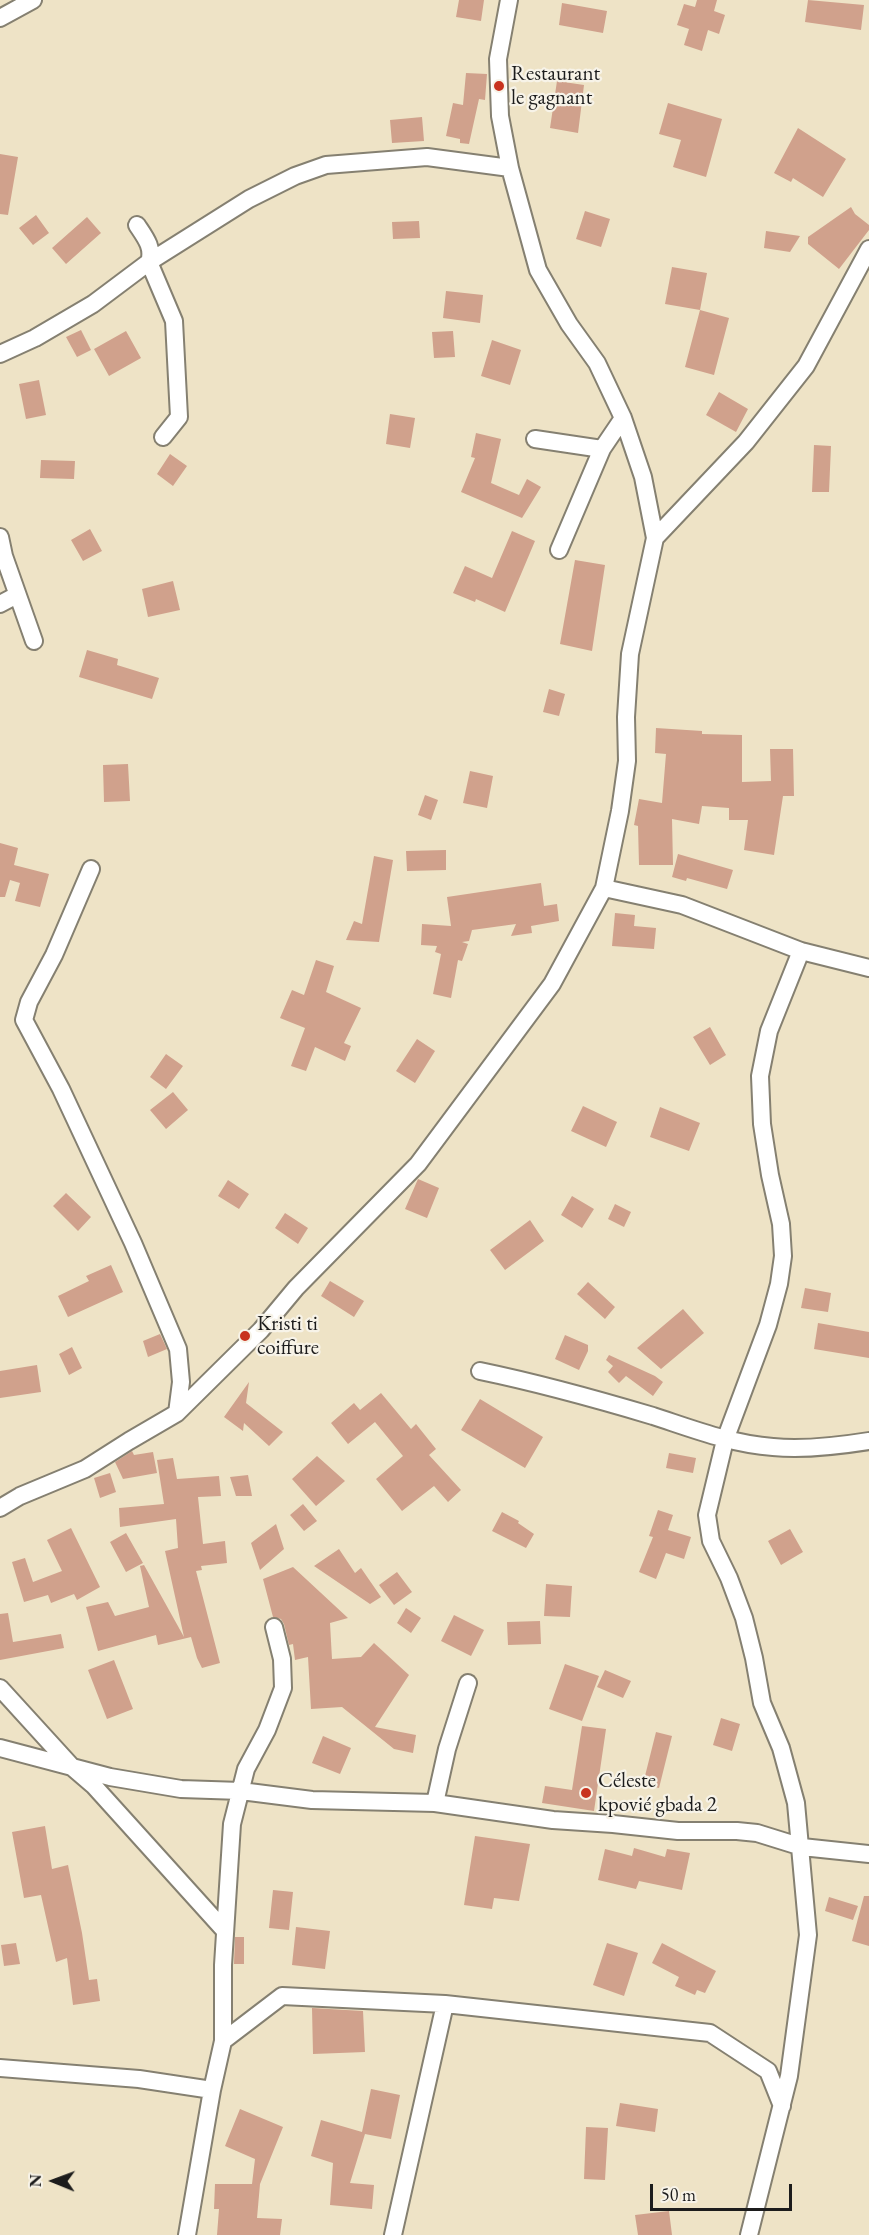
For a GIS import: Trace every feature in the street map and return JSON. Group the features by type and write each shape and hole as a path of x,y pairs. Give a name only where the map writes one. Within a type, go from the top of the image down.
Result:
{"street":[{"path":"0,18 33,0"},
{"path":"0,1508 20,1496 85,1470 177,1413 261,1330 296,1288 418,1164 552,984 604,888 620,811 627,761 626,717 630,654 655,538 643,477 623,418 597,363 569,324 538,270 510,168 500,116 498,59 509,0"},
{"path":"0,354 35,338 93,304 149,262 249,200 295,176 326,165 427,157 510,168"},
{"path":"137,225 148,240 152,255 149,262 174,321 179,417 163,437"},
{"path":"655,538 746,442 806,366 869,249"},
{"path":"559,550 602,449 623,418"},
{"path":"535,439 602,449"},
{"path":"0,537 4,556 34,640"},
{"path":"0,604 17,595"},
{"path":"91,869 54,955 29,1002 24,1020 61,1089 133,1243 178,1348 181,1382 177,1413"},
{"path":"604,888 682,905 801,951 869,968"},
{"path":"749,2235 789,2076 808,1935 802,1847 789,1773 762,1703 744,1618 729,1578 711,1541 707,1515 725,1440 768,1325 779,1284 783,1256 781,1224 762,1124 760,1076 769,1031 801,951"},
{"path":"480,1371 592,1398 725,1440 773,1447 812,1448 869,1441"},
{"path":"187,2235 212,2090 223,2041 225,1931 232,1824 246,1769 267,1730 283,1688 282,1659 274,1627"},
{"path":"435,1803 447,1749 468,1683"},
{"path":"0,1688 73,1768 94,1786 225,1931"},
{"path":"0,1748 110,1777 181,1789 241,1791 312,1800 435,1803 553,1820 678,1832 757,1833 802,1847 869,1854"},
{"path":"223,2041 282,1996 445,2004 710,2033 768,2071 782,2106"},
{"path":"393,2235 445,2004"},
{"path":"0,2068 139,2079 212,2090"}],"building":[{"path":"459,0 484,0 481,21 456,17"},
{"path":"697,0 717,0 714,11 725,15 719,34 708,30 702,51 684,45 689,29 677,25 684,4 695,7"},
{"path":"808,0 864,5 861,30 805,22"},
{"path":"562,3 607,11 603,33 559,25"},
{"path":"466,73 487,74 485,100 479,99 469,144 460,143 460,139 446,136 453,103 463,105"},
{"path":"557,81 584,85 578,133 550,128"},
{"path":"668,103 722,119 706,177 673,167 681,140 659,134"},
{"path":"422,117 424,141 392,143 390,120"},
{"path":"798,128 846,159 823,197 793,178 791,182 774,173"},
{"path":"0,154 18,157 8,215 0,214"},
{"path":"851,207 855,214 869,225 869,230 839,269 808,244 808,237"},
{"path":"585,211 610,219 601,247 576,239"},
{"path":"36,215 49,233 33,245 19,228"},
{"path":"87,217 101,233 66,264 52,248"},
{"path":"419,221 420,238 393,239 392,222"},
{"path":"766,231 800,236 790,252 764,248"},
{"path":"672,267 707,273 700,310 665,304"},
{"path":"446,291 483,295 480,323 443,318"},
{"path":"700,310 729,318 714,375 685,367"},
{"path":"81,330 91,350 77,357 66,337"},
{"path":"126,331 141,358 109,376 94,349"},
{"path":"453,331 455,357 434,358 432,332"},
{"path":"492,340 521,350 510,385 481,376"},
{"path":"39,380 46,415 26,419 19,384"},
{"path":"719,392 748,409 736,432 706,415"},
{"path":"390,414 415,418 410,448 386,444"},
{"path":"476,433 501,439 491,483 519,495 527,479 541,487 522,518 461,492 475,458 471,457"},
{"path":"814,445 831,446 829,492 812,492"},
{"path":"170,454 187,466 173,486 157,474"},
{"path":"41,460 75,461 74,479 40,478"},
{"path":"90,529 102,551 83,561 71,540"},
{"path":"512,531 535,541 505,612 476,599 475,602 453,593 465,566 492,578"},
{"path":"575,560 605,565 592,651 560,644"},
{"path":"173,581 180,610 148,617 142,589"},
{"path":"87,650 118,659 117,665 159,678 152,699 79,677"},
{"path":"549,689 565,694 559,716 543,712"},
{"path":"656,728 702,731 702,734 742,735 742,782 771,781 770,749 793,749 794,796 783,796 774,855 744,850 748,820 729,820 729,808 702,806 699,824 672,819 673,865 639,865 638,826 634,825 639,799 662,803 666,754 655,753"},
{"path":"128,764 130,801 104,802 103,765"},
{"path":"470,771 493,776 487,808 463,803"},
{"path":"425,795 438,800 431,820 418,815"},
{"path":"0,843 18,848 14,865 49,874 40,907 15,901 20,883 10,880 5,897 0,897"},
{"path":"446,850 446,870 407,871 406,851"},
{"path":"678,854 733,870 727,889 687,878 686,881 672,877"},
{"path":"374,856 393,860 379,942 346,940 354,921 362,924"},
{"path":"541,883 544,906 557,904 559,921 531,926 532,933 511,936 516,924 472,930 469,941 462,942 468,944 462,961 458,960 451,998 433,994 441,954 435,952 437,946 421,945 422,924 451,926 447,897"},
{"path":"615,913 635,915 634,926 656,928 654,949 612,946"},
{"path":"316,960 334,966 326,992 361,1008 344,1043 351,1046 345,1061 315,1047 306,1071 291,1066 305,1028 280,1018 292,990 304,995"},
{"path":"710,1027 726,1055 710,1065 693,1037"},
{"path":"417,1039 435,1051 415,1083 396,1071"},
{"path":"166,1054 183,1066 166,1089 150,1077"},
{"path":"173,1092 188,1110 166,1129 150,1110"},
{"path":"583,1106 617,1122 606,1147 571,1131"},
{"path":"660,1107 700,1123 689,1151 650,1137"},
{"path":"418,1179 439,1188 427,1218 405,1209"},
{"path":"228,1180 249,1194 239,1209 218,1196"},
{"path":"66,1193 91,1217 78,1231 53,1206"},
{"path":"572,1196 594,1209 582,1228 561,1215"},
{"path":"615,1204 631,1212 624,1227 608,1219"},
{"path":"285,1213 308,1228 298,1244 275,1228"},
{"path":"530,1220 544,1241 505,1270 490,1250"},
{"path":"111,1265 123,1292 68,1317 58,1296 89,1281 86,1276"},
{"path":"330,1281 364,1301 354,1317 321,1296"},
{"path":"588,1282 615,1307 605,1319 577,1294"},
{"path":"805,1288 831,1293 828,1312 801,1308"},
{"path":"683,1309 704,1333 661,1369 637,1348"},
{"path":"818,1323 869,1332 869,1358 814,1349"},
{"path":"160,1334 167,1349 148,1357 143,1341"},
{"path":"565,1335 588,1345 588,1351 579,1370 555,1359"},
{"path":"72,1347 82,1368 69,1375 59,1354"},
{"path":"609,1355 663,1382 653,1396 626,1376 619,1383 608,1372 613,1366 606,1360"},
{"path":"37,1365 41,1392 0,1398 0,1371"},
{"path":"249,1382 246,1403 283,1432 269,1446 244,1423 243,1431 224,1417"},
{"path":"381,1393 411,1429 416,1424 436,1449 429,1455 461,1490 448,1502 434,1486 402,1511 376,1479 403,1456 375,1422 348,1444 331,1423 354,1403 360,1410"},
{"path":"480,1399 543,1437 525,1468 461,1430"},
{"path":"132,1451 134,1455 153,1452 157,1473 123,1479 115,1462"},
{"path":"669,1453 696,1458 693,1473 666,1468"},
{"path":"317,1456 345,1481 316,1506 292,1479"},
{"path":"173,1458 177,1479 219,1476 221,1496 198,1497 203,1544 225,1541 227,1563 201,1566 202,1570 196,1571 220,1663 202,1668 191,1637 158,1645 156,1635 98,1651 86,1607 108,1602 115,1616 149,1607 140,1566 144,1565 184,1637 165,1551 178,1548 176,1519 120,1527 119,1508 164,1504 157,1460"},
{"path":"110,1473 116,1492 100,1498 94,1478"},
{"path":"248,1475 252,1496 236,1496 230,1477"},
{"path":"303,1504 317,1521 304,1531 290,1515"},
{"path":"658,1510 673,1515 668,1530 691,1537 684,1559 666,1553 656,1579 639,1572 653,1537 649,1536"},
{"path":"502,1512 519,1521 518,1523 534,1534 526,1548 492,1531"},
{"path":"276,1524 284,1549 260,1570 251,1543"},
{"path":"71,1528 100,1587 77,1600 74,1594 51,1603 48,1595 24,1602 12,1562 25,1558 33,1582 62,1571 47,1540"},
{"path":"790,1529 803,1552 781,1565 768,1541"},
{"path":"126,1533 143,1563 126,1572 110,1542"},
{"path":"339,1549 355,1573 361,1568 381,1597 370,1604 314,1566"},
{"path":"293,1567 348,1618 330,1623 332,1659 361,1657 374,1643 409,1675 375,1727 416,1735 413,1753 394,1749 342,1707 311,1709 308,1657 295,1660 293,1644 289,1645 284,1624 281,1619 273,1617 263,1579"},
{"path":"397,1572 412,1592 394,1605 379,1585"},
{"path":"546,1584 572,1586 570,1617 544,1616"},
{"path":"406,1608 421,1618 411,1633 397,1623"},
{"path":"8,1613 13,1642 61,1634 64,1648 0,1660 0,1614"},
{"path":"454,1615 484,1630 471,1656 441,1641"},
{"path":"540,1621 541,1644 508,1645 507,1622"},
{"path":"114,1660 133,1709 107,1719 88,1670"},
{"path":"565,1664 599,1676 582,1721 549,1709"},
{"path":"605,1670 631,1681 623,1698 597,1687"},
{"path":"721,1718 740,1724 732,1751 713,1745"},
{"path":"582,1726 606,1729 594,1811 542,1803 545,1786 572,1790"},
{"path":"656,1732 672,1736 659,1788 643,1784"},
{"path":"323,1736 351,1748 340,1774 312,1763"},
{"path":"45,1826 52,1869 68,1865 89,1980 97,1979 100,2001 73,2005 67,1958 56,1962 41,1895 24,1898 12,1832"},
{"path":"475,1836 530,1844 519,1901 494,1898 492,1909 464,1905"},
{"path":"634,1848 665,1857 667,1849 690,1853 682,1890 639,1881 636,1889 598,1880 605,1849 632,1856"},
{"path":"273,1890 293,1892 289,1930 269,1928"},
{"path":"864,1896 869,1896 869,1946 852,1941"},
{"path":"829,1897 858,1906 853,1920 825,1911"},
{"path":"296,1927 330,1931 325,1969 292,1965"},
{"path":"235,1937 244,1937 244,1964 234,1964"},
{"path":"16,1943 20,1964 4,1966 1,1945"},
{"path":"607,1943 638,1953 624,1996 593,1985"},
{"path":"662,1943 716,1971 705,1993 697,1990 695,1995 675,1986 679,1977 652,1963"},
{"path":"312,2008 363,2011 365,2052 313,2054"},
{"path":"371,2089 400,2095 391,2139 365,2134 350,2183 374,2185 372,2209 330,2205 333,2163 311,2156 321,2120 362,2132"},
{"path":"620,2103 658,2109 655,2132 616,2126"},
{"path":"240,2109 283,2127 260,2184 257,2218 282,2219 280,2235 217,2235 219,2209 214,2209 215,2184 252,2184 255,2159 225,2146"},
{"path":"586,2127 608,2128 605,2180 584,2179"},
{"path":"669,2211 672,2235 638,2235 635,2215"}],"place":[{"name":"Restaurant le gagnant","path":"499,86"},
{"name":"Kristi ti coiffure","path":"245,1336"},
{"name":"Céleste kpovié gbada 2","path":"586,1793"}]}
